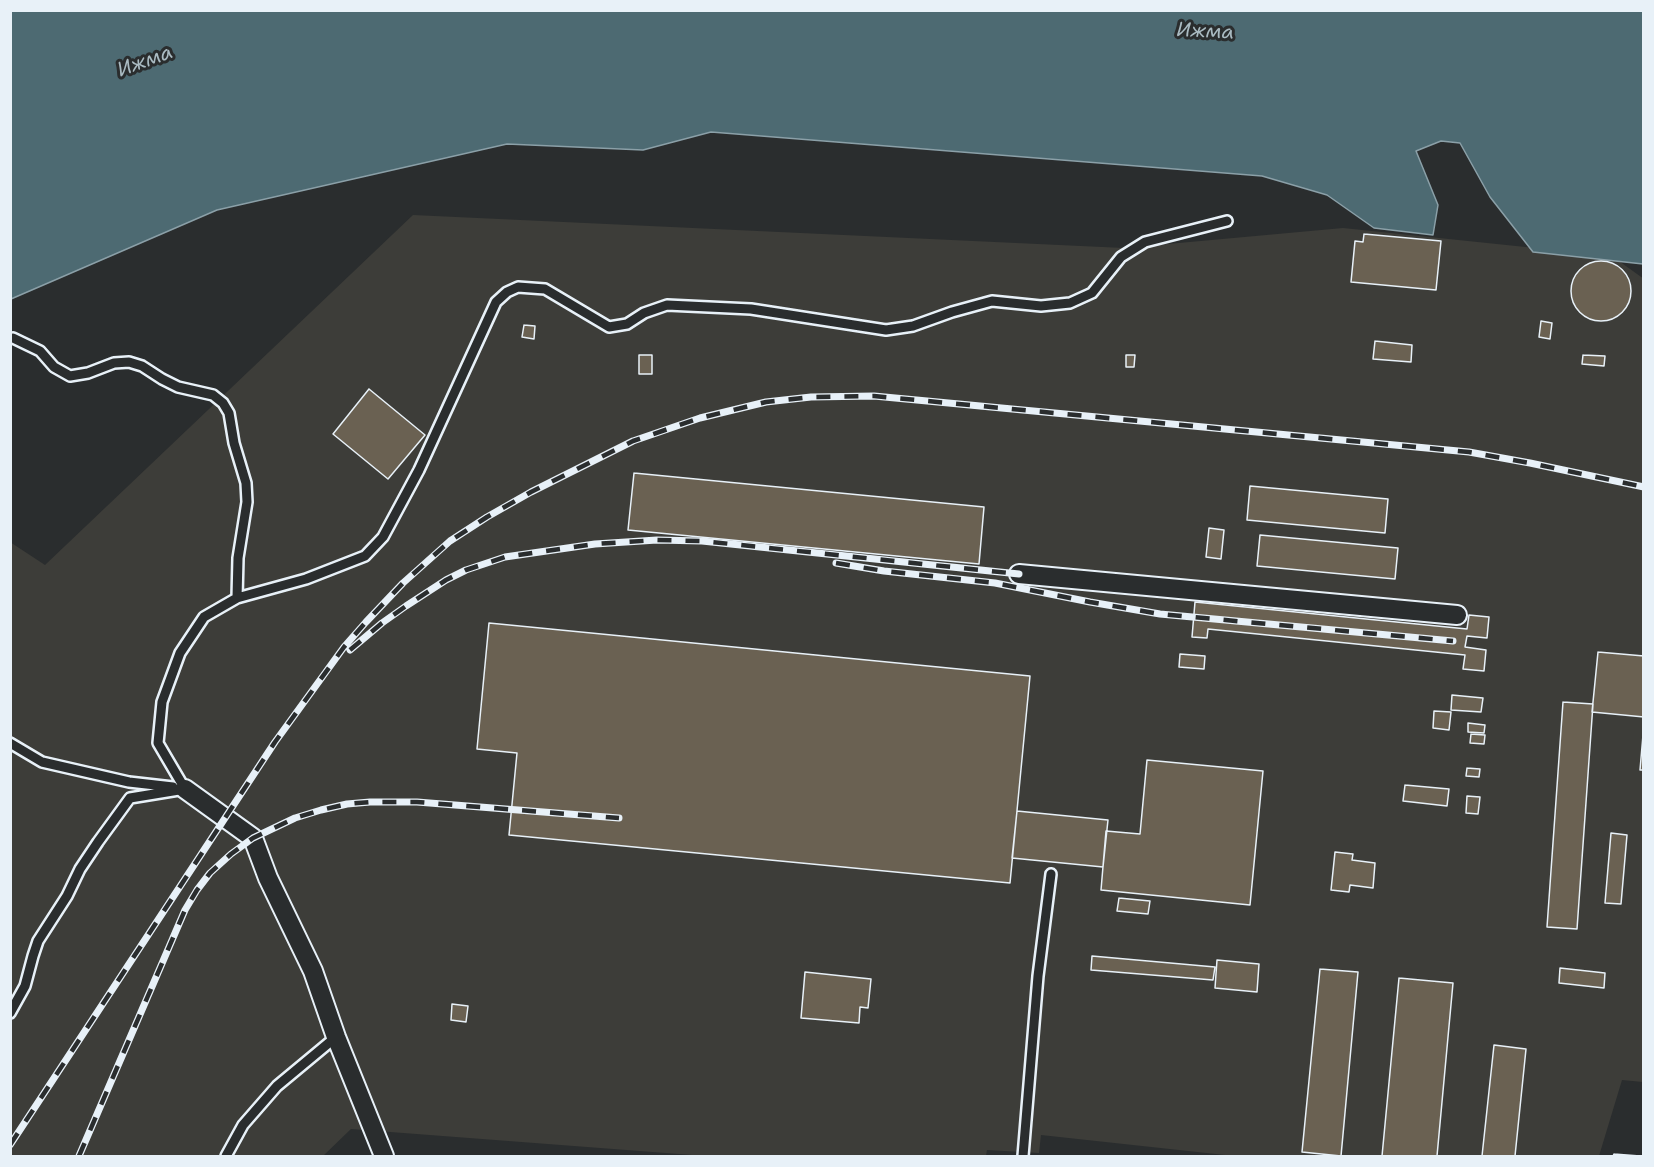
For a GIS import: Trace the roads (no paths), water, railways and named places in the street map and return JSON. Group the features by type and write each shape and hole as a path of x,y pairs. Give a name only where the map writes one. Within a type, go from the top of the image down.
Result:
{"street":[{"path":"1019,574 1457,615"},
{"path":"185,789 253,837 268,878 313,971 336,1037 384,1156"}],"lane":[{"path":"185,789 158,743 162,702 180,653 204,617 237,598 306,579 365,556 383,537 419,470 496,302 507,292 518,287 545,289 609,327 627,324 644,313 667,305 751,309 886,330 913,326 952,312 992,302 1041,306 1070,303 1092,293 1121,257 1145,242 1227,221"},
{"path":"13,338 40,351 54,367 70,376 88,373 114,363 129,362 142,366 178,387 213,395 223,403 228,413 246,483 247,502 238,558 237,598"},
{"path":"10,743 42,762 129,782 185,789"},
{"path":"10,1013 25,986 38,941 67,896 80,869 130,798 185,789"},
{"path":"1023,1156 1038,976 1051,874"},
{"path":"226,1156 243,1125 277,1086 336,1037"}],"water":[{"name":"Ижма","path":"11,10 1643,11 1643,264 1533,252 1490,197 1460,143 1441,141 1416,151 1438,205 1433,235 1374,228 1327,195 1262,176 711,132 643,150 507,144 217,210 11,299"}],"railway":[{"path":"10,1145 275,742 344,647 366,622 403,583 450,541 531,492 633,441 700,418 766,402 811,397 874,396 1469,452 1644,487"},
{"path":"350,650 406,606 466,570 505,557 595,544 657,540 702,541 1019,574"},
{"path":"836,563 884,571 995,583 1160,614 1453,641"},
{"path":"79,1156 185,910 210,873 253,838 295,818 347,804 370,802 417,802 619,818"}]}
